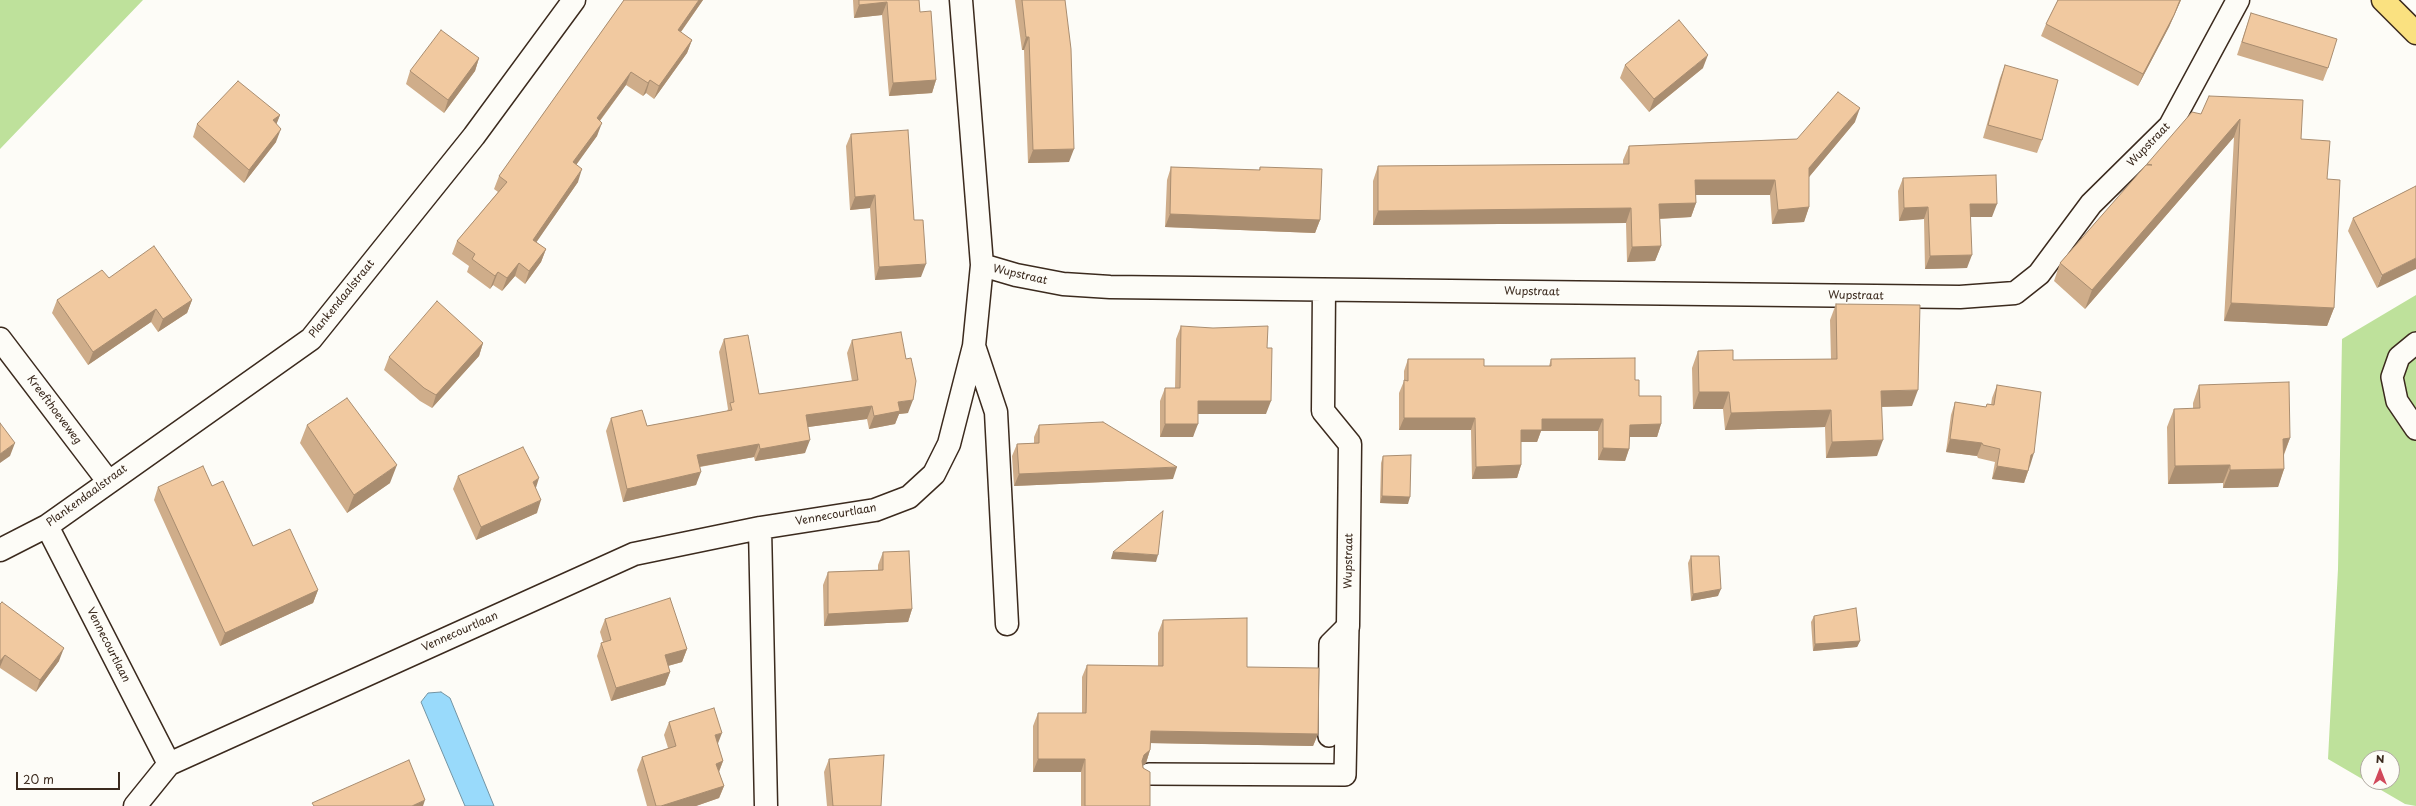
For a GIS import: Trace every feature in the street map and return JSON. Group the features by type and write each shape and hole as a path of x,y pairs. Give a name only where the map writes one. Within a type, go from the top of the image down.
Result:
{"main road":[{"path":"2383,0 2416,33"}],"street":[{"name":"Plankendaalstraat","path":"0,550 47,526 108,481 311,339 474,136 574,0"},
{"name":"Wupstraat","path":"961,0 982,265 1016,275 1063,284 1110,287 1960,297 2015,293 2039,274 2091,204 2170,126 2238,0"},
{"name":"Vennecourtlaan","path":"135,806 169,764 634,554 760,528 875,510 909,497 934,474 948,444 974,346 982,265"},
{"name":"Wupstraat","path":"1324,290 1323,410 1350,444 1348,626"},
{"name":"Kreefthoeveweg","path":"0,339 108,481"},
{"name":"Vennecourtlaan","path":"974,346 996,412 1007,624"},
{"name":"Vennecourtlaan","path":"47,526 169,764"},
{"path":"760,528 766,806"}],"lane":[{"path":"2416,343 2399,357 2392,377 2397,401 2416,429"},
{"path":"1329,736 1330,644 1348,626"},
{"path":"1150,774 1345,775 1348,626"}],"green space":[{"path":"0,0 143,0 0,149"},
{"path":"2416,295 2416,806 2405,804 2381,790 2400,790 2400,750 2360,750 2360,778 2328,759 2338,569 2342,339"}],"water":[{"path":"441,692 450,698 494,806 465,806 421,702 428,693"}],"building":[{"path":"624,0 699,0 678,30 692,40 659,86 650,80 648,83 631,72 597,118 602,123 573,162 582,169 533,240 546,249 529,271 519,263 507,278 498,272 495,276 472,259 475,254 457,241 507,182 499,176"},
{"path":"859,0 919,0 920,12 931,11 936,80 893,83 887,2 859,5"},
{"path":"1022,0 1065,0 1071,49 1074,149 1033,150 1029,37 1026,37"},
{"path":"2058,0 2180,0 2174,15 2143,74 2046,24"},
{"path":"2251,13 2337,39 2328,68 2242,42"},
{"path":"1679,20 1708,55 1654,99 1625,65"},
{"path":"441,30 479,58 448,100 410,71"},
{"path":"2005,65 2058,80 2042,140 1988,125"},
{"path":"238,81 280,115 273,120 281,129 249,170 197,124"},
{"path":"1838,92 1860,108 1809,168 1809,207 1778,210 1775,180 1695,180 1696,203 1659,204 1661,246 1632,247 1631,208 1378,211 1378,166 1629,164 1629,146 1797,139"},
{"path":"2209,96 2303,100 2301,139 2330,141 2327,179 2340,180 2334,308 2231,303 2240,119 2092,290 2060,263 2146,165 2152,165 2147,164 2192,112 2201,114"},
{"path":"908,130 914,220 923,220 926,264 879,267 875,195 855,197 851,134"},
{"path":"1171,167 1260,170 1260,167 1322,169 1320,220 1170,214"},
{"path":"1996,175 1997,204 1970,204 1972,255 1930,256 1928,207 1904,208 1903,178"},
{"path":"2416,186 2416,258 2382,275 2353,218"},
{"path":"154,246 192,300 163,319 156,309 93,352 57,300 102,270 109,278"},
{"path":"437,301 483,343 436,395 424,388 389,357"},
{"path":"1836,304 1920,305 1918,390 1881,391 1883,440 1832,442 1831,410 1731,413 1729,392 1699,392 1698,351 1733,350 1733,360 1837,359"},
{"path":"1181,326 1213,328 1268,326 1267,348 1272,348 1271,401 1198,401 1198,424 1165,424 1165,388 1180,388"},
{"path":"901,332 906,359 911,358 916,381 913,400 898,402 900,411 874,416 872,406 806,415 810,440 760,449 759,444 697,455 701,472 627,489 611,418 642,410 647,426 732,410 730,403 734,402 724,339 748,335 759,394 858,380 852,340"},
{"path":"1635,358 1635,380 1639,380 1639,396 1661,396 1661,424 1630,425 1629,449 1603,448 1603,419 1542,419 1542,430 1521,430 1521,465 1476,467 1475,418 1404,418 1404,380 1408,381 1408,359 1484,359 1484,366 1551,366 1551,359"},
{"path":"2289,382 2290,438 2283,439 2284,469 2230,470 2230,465 2175,466 2174,409 2200,408 2199,385"},
{"path":"1997,385 2041,392 2034,453 2031,455 2028,471 1997,466 2000,449 1983,445 1982,443 1950,439 1955,402 1986,407 1987,404 1994,405"},
{"path":"347,398 397,465 354,495 307,425"},
{"path":"1103,422 1177,467 1019,474 1017,444 1039,443 1039,425"},
{"path":"0,423 15,443 0,454"},
{"path":"523,447 539,478 533,482 541,500 481,527 458,476"},
{"path":"1411,455 1410,497 1382,496 1383,456"},
{"path":"203,466 212,486 223,481 253,546 290,529 318,590 225,633 158,487"},
{"path":"1163,511 1158,555 1113,552"},
{"path":"909,551 912,609 828,614 828,572 883,570 883,552"},
{"path":"1691,556 1719,556 1721,589 1693,594"},
{"path":"670,598 687,649 665,655 670,672 616,688 601,643 611,640 605,619"},
{"path":"2,602 64,648 40,680 5,655 0,661 0,604"},
{"path":"1856,608 1860,641 1815,644 1814,616"},
{"path":"1247,618 1247,667 1319,668 1318,734 1151,731 1150,750 1144,755 1142,761 1143,768 1150,772 1150,806 1085,806 1085,759 1038,759 1038,713 1086,713 1087,665 1163,666 1163,620"},
{"path":"714,708 722,733 715,735 723,761 716,764 724,786 661,806 656,806 642,757 676,746 669,722"},
{"path":"884,755 881,806 833,806 829,759"},
{"path":"409,760 425,800 412,806 314,806 312,803"}]}
